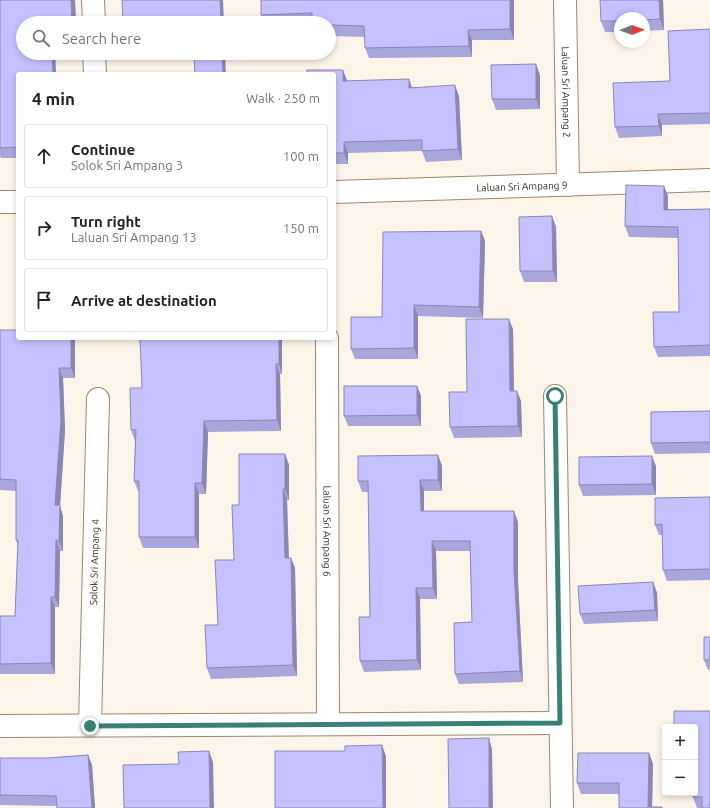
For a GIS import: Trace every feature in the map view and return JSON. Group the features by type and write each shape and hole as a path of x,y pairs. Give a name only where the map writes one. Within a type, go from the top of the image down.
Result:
{"street":[{"path":"93,0 94,16"},
{"name":"Laluan Sri Ampang 2","path":"565,0 568,185"},
{"path":"94,60 95,72"},
{"name":"Laluan Sri Ampang 9","path":"336,192 710,180"},
{"path":"0,202 16,202"},
{"name":"Laluan Sri Ampang 6","path":"328,340 328,724"},
{"path":"555,396 562,808"},
{"name":"Solok Sri Ampang 4","path":"90,726 98,399"},
{"path":"0,726 560,723"}],"building":[{"path":"0,0 71,0 72,16 16,16 16,60 52,60 53,72 16,72 16,147 0,148"},
{"path":"122,0 220,0 221,16 123,16"},
{"path":"261,0 510,0 510,29 468,30 469,46 365,48 364,26 336,25 336,16 312,16 312,13 261,15"},
{"path":"600,0 659,0 660,19 650,20 650,12 614,12 614,21 601,21"},
{"path":"710,29 710,113 658,114 659,126 615,127 613,83 670,81 668,31"},
{"path":"194,60 222,60 223,72 195,72"},
{"path":"536,64 536,99 492,99 491,65"},
{"path":"307,70 343,70 343,81 409,79 409,88 455,85 458,149 422,151 422,140 344,142 344,153 336,153 336,72 307,72"},
{"path":"626,185 664,186 664,210 710,209 710,345 654,347 653,312 679,312 678,227 625,226"},
{"path":"552,216 553,271 520,271 519,217"},
{"path":"481,231 479,307 414,305 414,348 351,349 351,317 382,317 383,232"},
{"path":"466,319 509,319 510,391 517,391 518,426 450,427 449,392 467,392"},
{"path":"0,330 16,330 16,340 71,340 71,368 59,368 61,419 55,505 60,505 59,541 56,540 55,597 51,597 51,663 0,664 0,616 15,616 18,540 16,540 16,480 0,479"},
{"path":"140,340 279,340 279,364 276,364 277,420 204,421 202,483 195,483 195,537 139,537 139,481 134,481 136,430 131,430 130,388 142,388"},
{"path":"344,386 417,386 417,415 344,416"},
{"path":"710,411 710,442 651,443 651,412"},
{"path":"239,454 285,454 285,489 283,489 285,558 291,558 293,665 207,668 205,625 218,625 215,560 234,560 232,505 239,505"},
{"path":"438,455 438,480 420,480 421,511 514,511 514,571 520,671 455,674 454,623 472,622 470,541 432,541 433,588 416,588 417,660 360,661 359,617 370,617 368,481 358,481 358,456"},
{"path":"652,456 652,484 579,485 579,457"},
{"path":"710,497 710,569 663,570 662,524 655,525 655,498"},
{"path":"653,582 655,610 580,614 578,586"},
{"path":"704,637 710,637 710,660 704,660"},
{"path":"674,711 710,711 710,808 702,808 702,797 693,797 698,796 698,724 674,724"},
{"path":"489,738 489,808 449,808 448,739"},
{"path":"382,745 383,808 275,808 275,751 345,751 345,746"},
{"path":"209,751 210,808 124,808 123,765 179,764 178,752"},
{"path":"578,753 649,753 648,807 662,808 619,808 619,783 577,783"},
{"path":"88,755 92,808 57,808 56,796 0,795 0,758 47,758"}],"route":[{"path":"90,726 560,723 555,396"}]}
